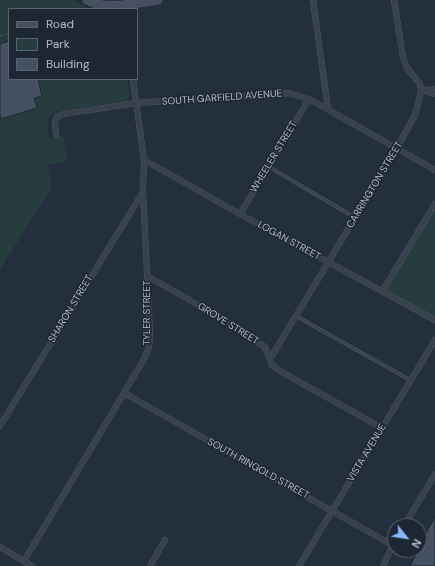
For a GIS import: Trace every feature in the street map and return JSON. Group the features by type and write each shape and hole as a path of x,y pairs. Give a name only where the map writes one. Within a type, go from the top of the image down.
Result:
{"main road":[{"path":"87,0 96,4 125,7 158,0"}],"street":[{"path":"313,0 328,109"},
{"path":"394,0 407,68 420,84 421,91 435,89"},
{"name":"TYLER STREET","path":"24,561 124,393 145,357 149,347 150,334 143,191 144,160 133,80"},
{"name":"CARRINGTON STREET","path":"270,359 397,148 415,115 421,91"},
{"name":"SOUTH GARFIELD AVENUE","path":"56,135 55,121 57,117 63,114 136,104 289,93 309,99 328,109 435,170"},
{"name":"WHEELER STREET","path":"240,214 309,99"},
{"name":"LOGAN STREET","path":"144,160 328,262 383,290 435,320"},
{"name":"SHARON STREET","path":"0,426 143,191"},
{"path":"383,290 435,204"},
{"name":"GROVE STREET","path":"147,276 218,316 265,347 272,365 280,371 382,428"},
{"name":"VISTA AVENUE","path":"299,566 435,340"},
{"name":"SOUTH RINGOLD STREET","path":"124,393 332,511 387,539"},
{"path":"409,518 435,474"},
{"path":"150,566 165,540"},
{"path":"0,547 32,566"}],"lane":[{"path":"421,91 435,95"},
{"path":"268,167 355,217"},
{"path":"296,315 411,380"}],"green space":[{"path":"0,0 73,0 88,8 8,8 8,80 128,80 128,99 124,101 59,111 49,117 47,127 49,138 63,136 67,161 48,165 52,188 0,269"},
{"path":"435,204 435,320 383,290"}],"building":[{"path":"8,41 8,80 38,80 42,96 34,98 37,108 1,119 0,114 0,44"},
{"path":"435,517 435,566 410,566 415,558 427,558 427,532"}]}
